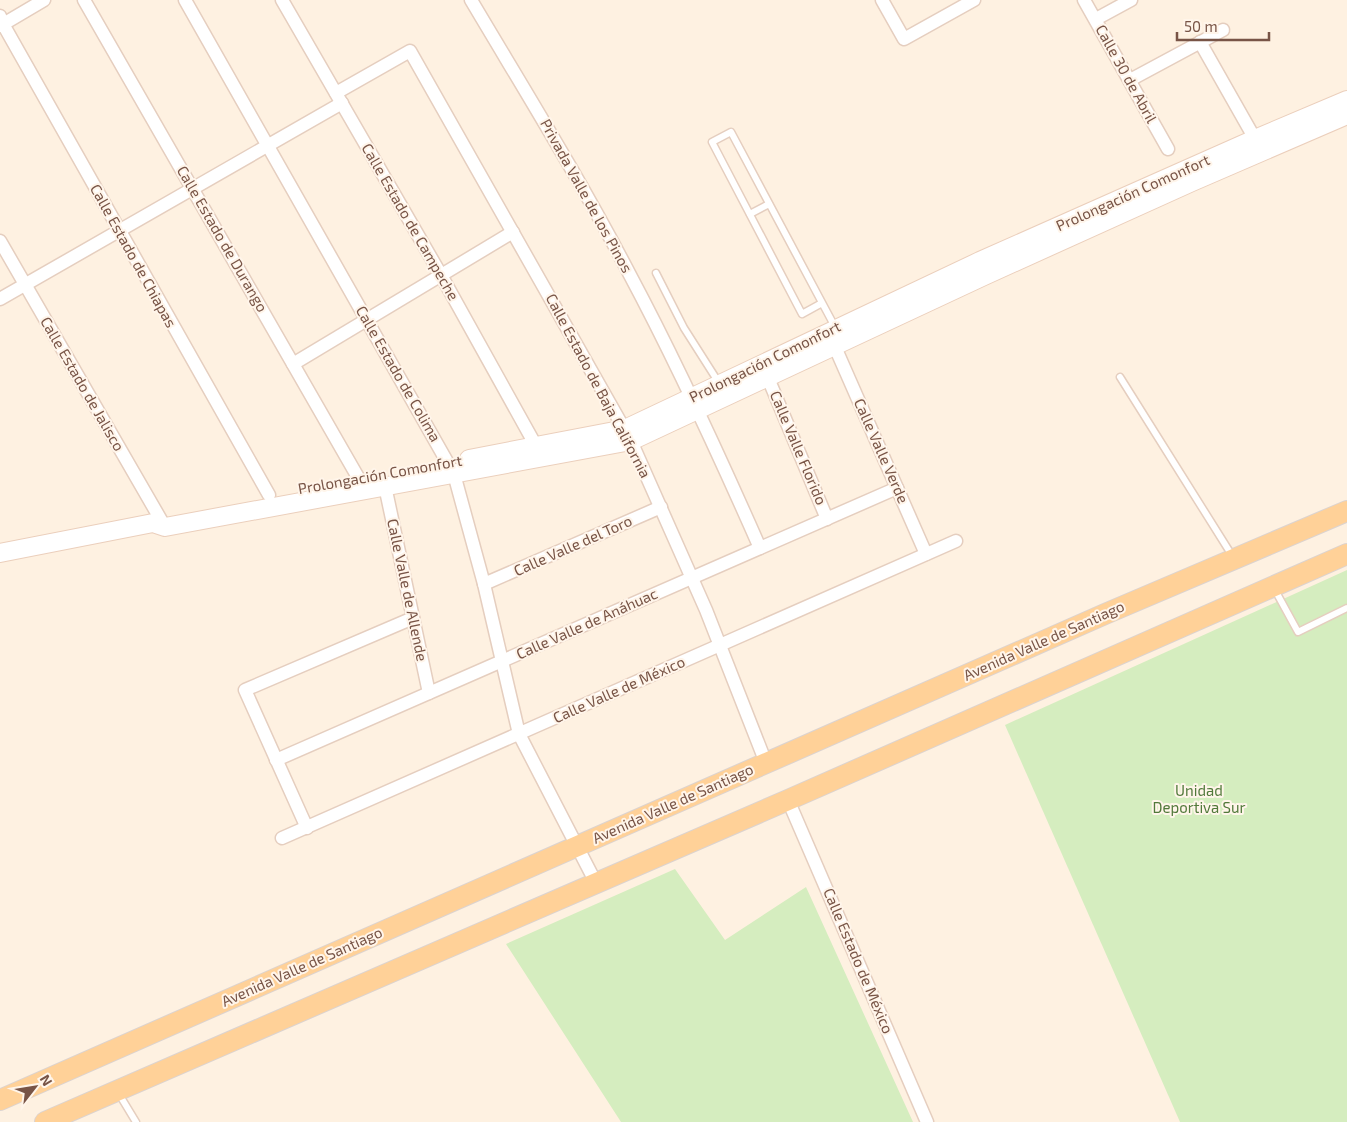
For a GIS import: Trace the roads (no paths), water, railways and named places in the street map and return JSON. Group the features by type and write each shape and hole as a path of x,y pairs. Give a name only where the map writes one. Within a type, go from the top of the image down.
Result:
{"main road":[{"name":"Avenida Valle de Santiago","path":"0,1100 1234,558 1347,511"},
{"path":"45,1122 71,1114 117,1091 788,800 1347,554"}],"street":[{"path":"1,22 44,0"},
{"name":"Calle Estado de Durango","path":"84,0 359,478"},
{"name":"Calle Estado de Colima","path":"185,0 451,468 484,584 519,734 596,883"},
{"name":"Calle Estado de Campeche","path":"282,0 441,275 536,446"},
{"name":"Privada Valle de los Pinos","path":"471,0 574,171 630,274 696,403 760,548"},
{"path":"882,0 904,39 974,0"},
{"name":"Calle 30 de Abril","path":"1084,0 1168,149"},
{"path":"1096,20 1131,0"},
{"name":"Calle Estado de Chiapas","path":"1,22 269,495"},
{"path":"1130,80 1223,30"},
{"path":"1200,42 1255,139"},
{"name":"Calle Estado de Baja California","path":"339,98 410,51 628,435 693,578 766,763"},
{"path":"0,299 268,145 339,98"},
{"name":"Prolongación Comonfort","path":"696,403 719,384 836,328 980,261 1347,100"},
{"name":"Prolongación Comonfort","path":"159,522 269,495 359,478 451,468 628,435 696,403 768,378 1002,268 1192,182 1347,115"},
{"path":"293,364 513,232"},
{"name":"Calle Estado de Jalisco","path":"0,241 159,522"},
{"name":"Calle Valle Verde","path":"835,347 926,554"},
{"name":"Calle Valle Florido","path":"768,378 827,519"},
{"name":"Prolongación Comonfort","path":"0,553 159,522 385,486 536,446 628,435"},
{"name":"Calle Valle de Allende","path":"385,486 429,693"},
{"name":"Calle Valle de Anáhuac","path":"276,760 897,488"},
{"name":"Calle Valle del Toro","path":"484,584 661,507"},
{"name":"Calle Valle de México","path":"282,838 956,541"},
{"path":"306,828 244,690 413,618"},
{"name":"Calle Estado de México","path":"788,800 927,1122"}],"lane":[{"path":"822,303 802,314 712,142 730,132 836,328"},
{"path":"750,214 769,204"},
{"path":"656,273 684,328 719,384"},
{"path":"1120,377 1234,558"},
{"path":"1274,586 1298,632 1347,608"},
{"path":"117,1091 136,1122"}],"park label":[{"name":"Unidad Deportiva Sur","path":"1199,800"}]}
